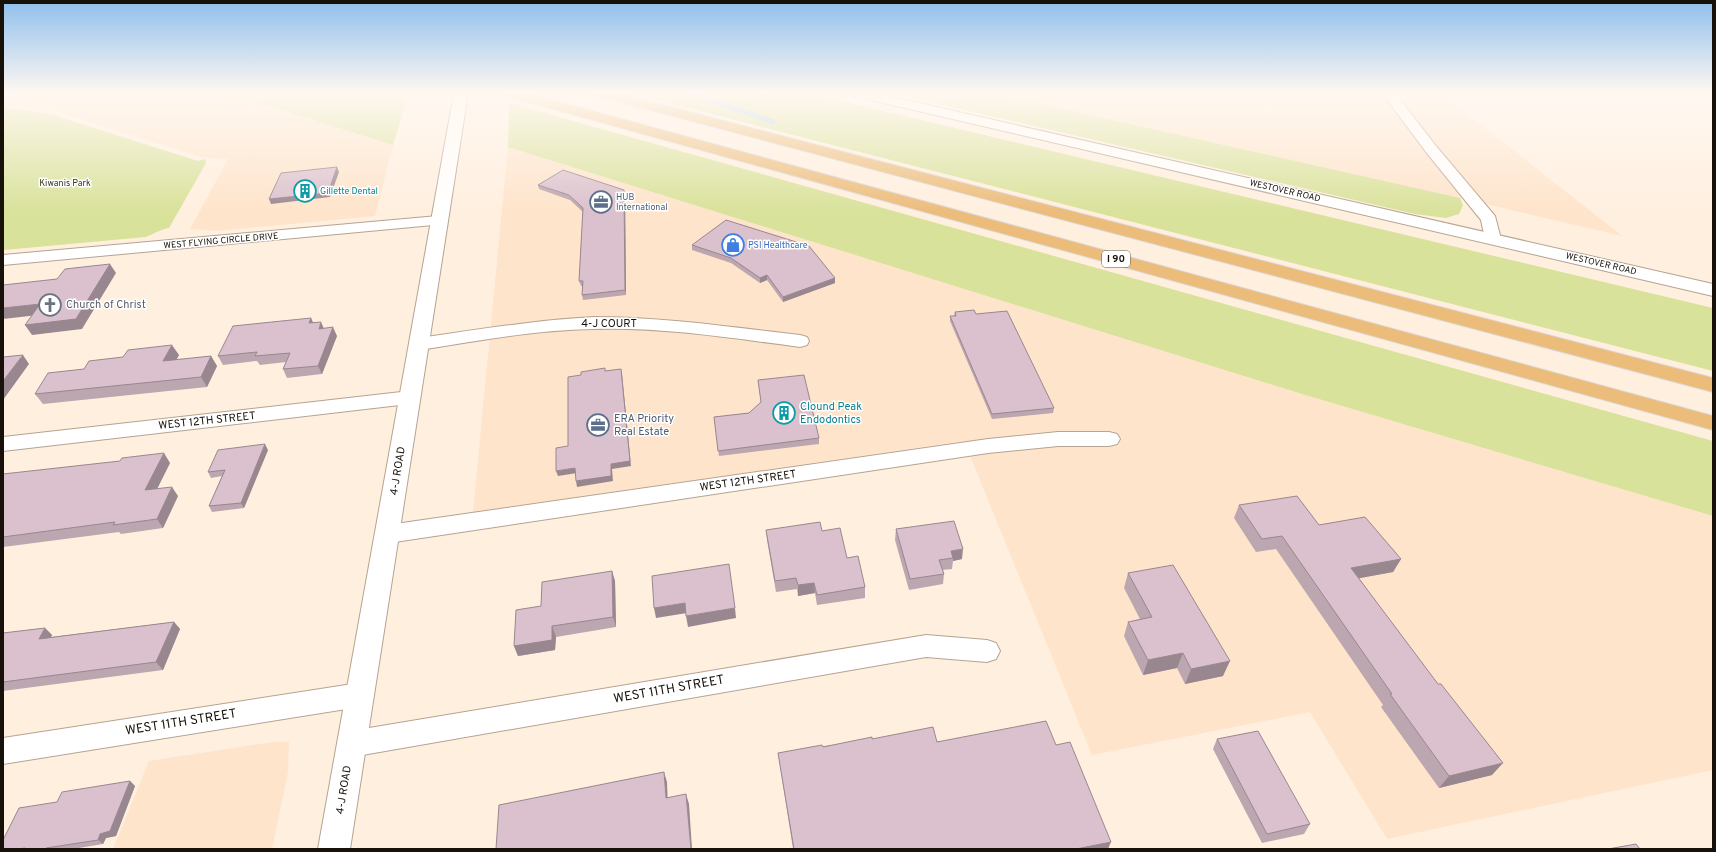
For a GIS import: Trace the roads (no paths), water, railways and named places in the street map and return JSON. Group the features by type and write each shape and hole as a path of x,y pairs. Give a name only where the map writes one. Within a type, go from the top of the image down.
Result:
{"highway":[{"name":"I 90","path":"657,133 1713,423"},
{"path":"753,133 1713,385"}],"main road":[{"name":"4-J ROAD","path":"334,849 388,534 438,221 454,133"},
{"name":"WESTOVER ROAD","path":"1031,133 1713,290"}],"street":[{"path":"1419,133 1489,219 1493,239"},
{"name":"WEST FLYING CIRCLE DRIVE","path":"3,260 438,221"},
{"name":"4-J COURT","path":"419,344 537,327 595,323 651,324 800,342"},
{"name":"WEST 12TH STREET","path":"3,444 410,398"},
{"name":"WEST 12TH STREET","path":"388,534 988,446 1058,439 1109,439"},
{"name":"WEST 11TH STREET","path":"351,744 926,646 987,650"},
{"name":"WEST 11TH STREET","path":"3,751 360,695"}],"place":[{"name":"Gillette Dental","path":"305,191"},
{"name":"HUB International","path":"601,202"},
{"name":"PSI Healthcare","path":"733,245"},
{"name":"Church of Christ","path":"50,305"},
{"name":"Clound Peak Endodontics","path":"784,413"},
{"name":"ERA Priority Real Estate","path":"598,425"}],"park label":[{"name":"Kiwanis Park","path":"65,183"}]}
